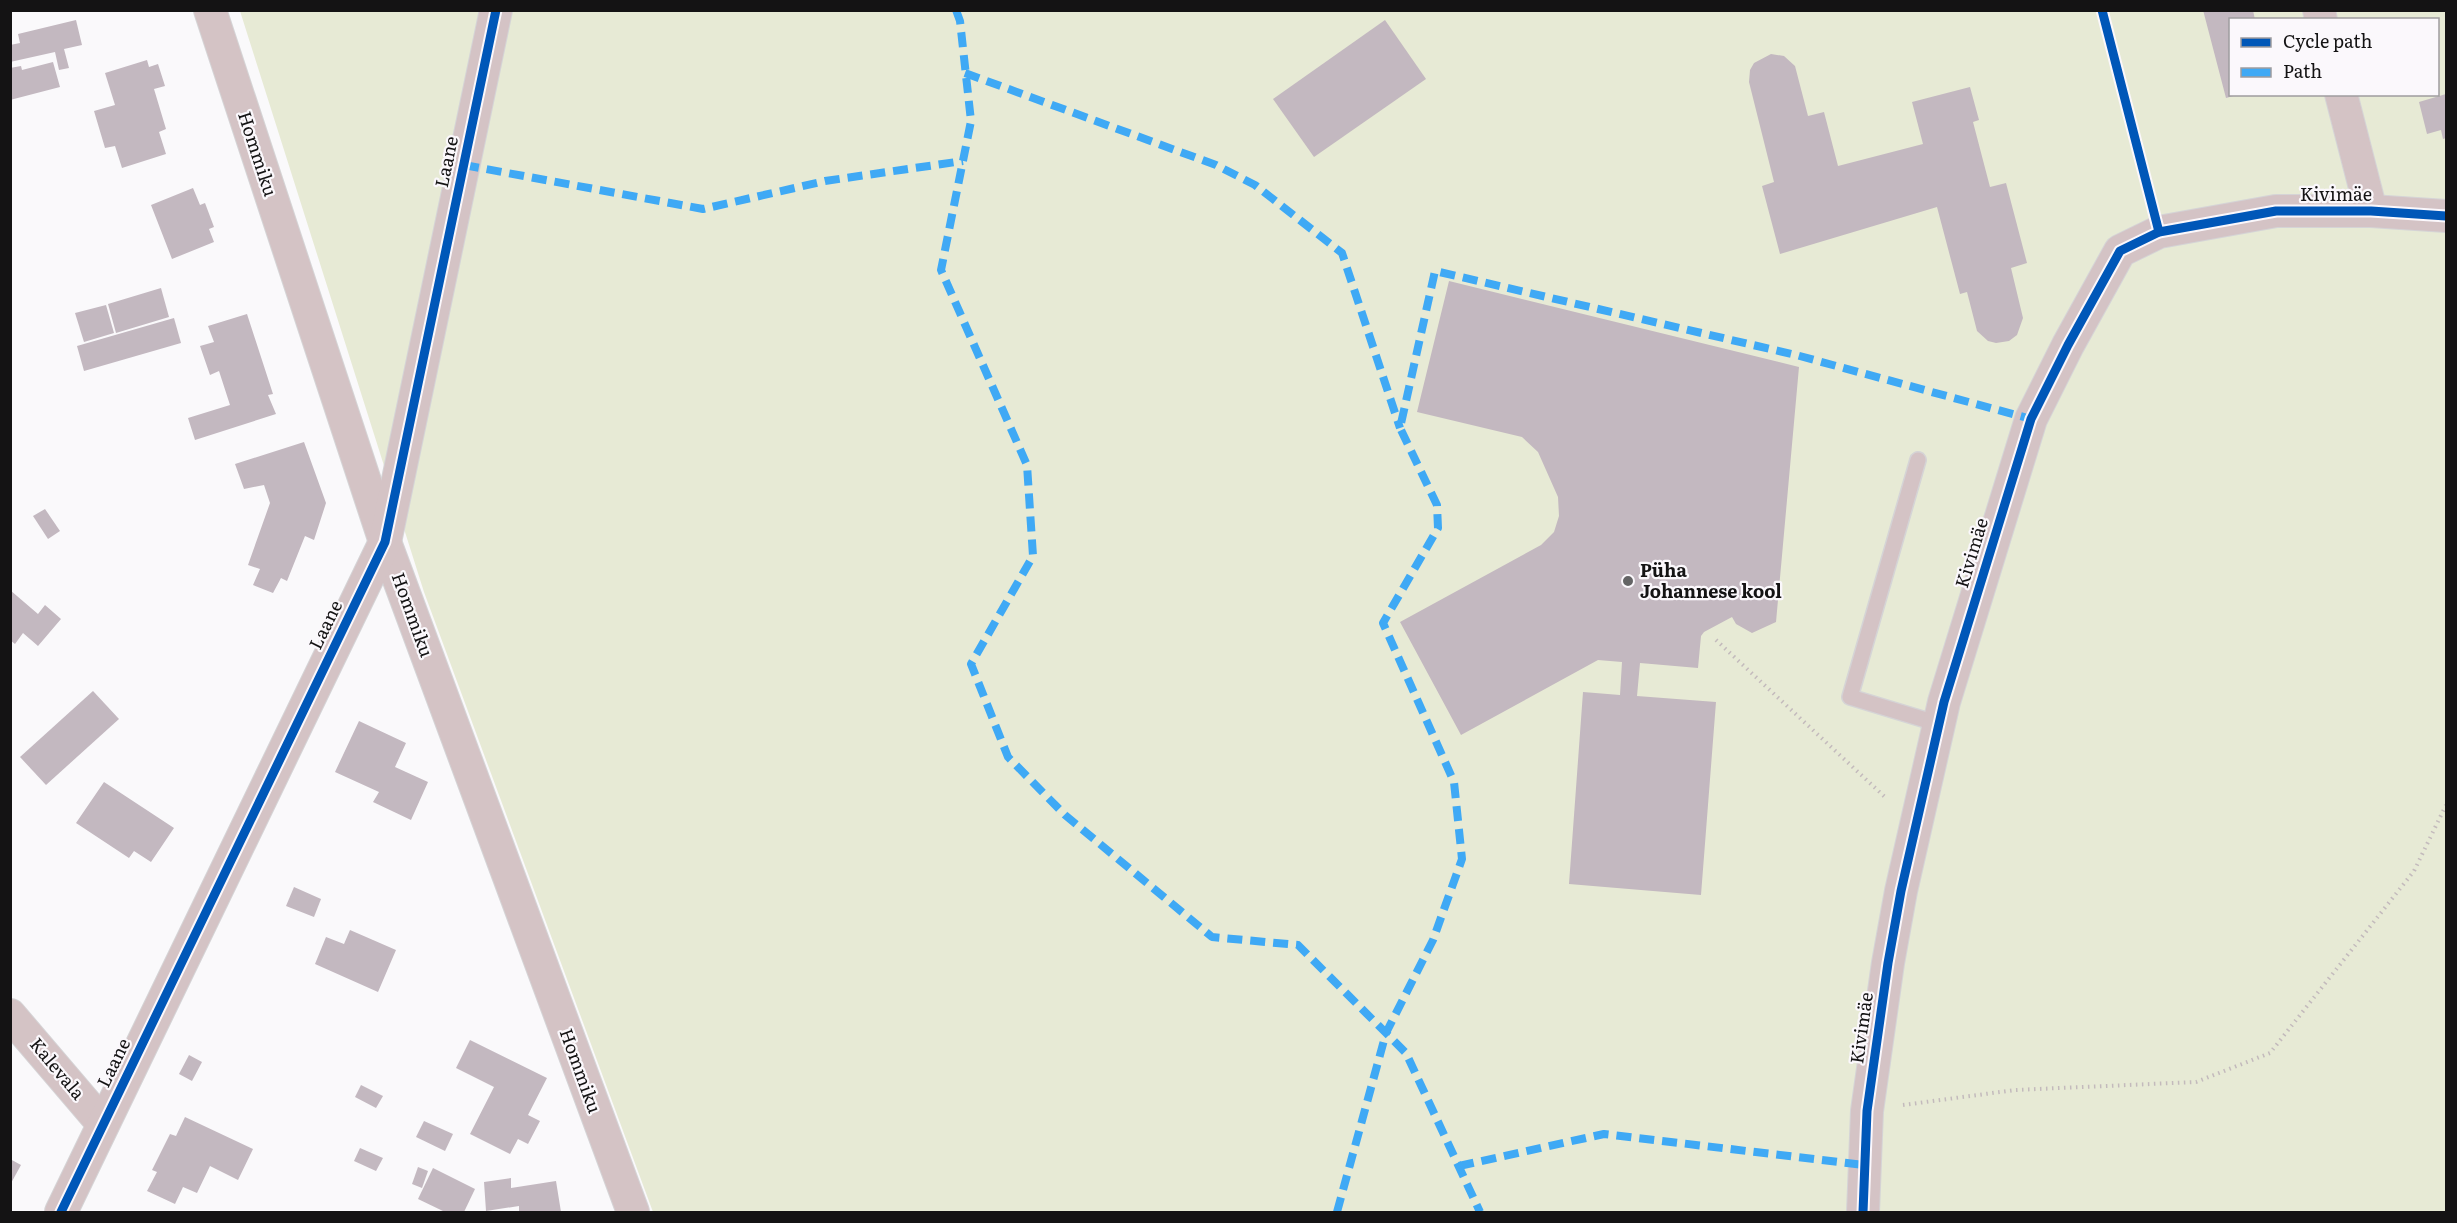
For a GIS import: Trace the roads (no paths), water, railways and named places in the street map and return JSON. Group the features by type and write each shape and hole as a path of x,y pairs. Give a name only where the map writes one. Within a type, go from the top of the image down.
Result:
{"street":[{"name":"Hommiku","path":"210,10 385,542 633,1212"},
{"name":"Laane","path":"61,1212 385,542 496,10"},
{"path":"2342,96 2371,211"},
{"name":"Kivimäe","path":"1863,1212 1867,1111 1901,891 1939,724 2031,419 2068,345 2120,251 2158,232 2276,211 2371,211 2446,216"},
{"name":"Kalevala","path":"10,1015 103,1124"}],"lane":[{"path":"1918,460 1850,698 1939,724"}],"place":[{"name":"Püha Johannese kool","path":"1628,581"}]}
